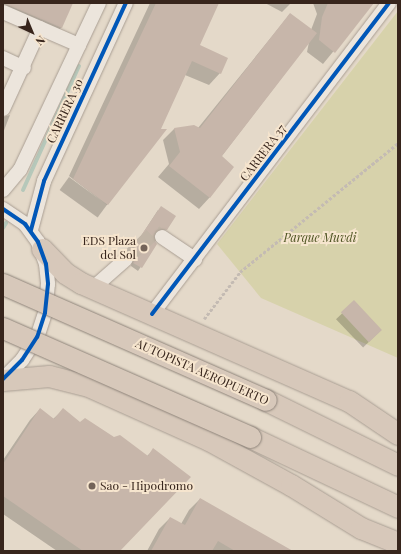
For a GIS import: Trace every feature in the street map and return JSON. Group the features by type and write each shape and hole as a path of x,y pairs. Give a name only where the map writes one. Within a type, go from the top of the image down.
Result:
{"highway":[{"path":"42,249 65,273 92,289 194,332 349,401 398,434"},
{"name":"AUTOPISTA AEROPUERTO","path":"3,284 266,400 398,465"},
{"path":"3,328 250,437 398,507"},
{"path":"3,380 49,376 86,385 221,445 360,528 398,543"}],"street":[{"name":"CARRERA 30","path":"3,190 20,170 99,3"},
{"name":"CARRERA 30","path":"31,230 44,181 126,3"},
{"name":"CARRERA 37","path":"152,314 389,3"},
{"path":"3,12 79,45"},
{"path":"3,109 24,68 40,28"},
{"path":"3,58 24,68"},
{"path":"3,209 18,218 31,230 42,249 48,284 43,320 28,353 3,380"},
{"path":"162,237 195,259"},
{"path":"92,289 126,258"}],"path":[{"path":"194,332 240,272 398,143"}],"green space":[{"name":"Parque Muvdi","path":"398,11 398,358 261,298 217,244"}],"building":[{"path":"3,3 73,3 62,28"},
{"path":"156,3 219,3 200,45 228,58 221,74 192,61 161,129 167,129 108,205 73,179"},
{"path":"328,3 374,3 335,53 319,40 322,17"},
{"path":"290,13 317,33 222,156 234,167 210,198 169,166 180,152 174,128 194,125 200,128"},
{"name":"EDS Plaza del Sol","path":"161,206 176,216 167,230 159,229 155,233 154,240 157,244 142,268 133,263 134,257 130,252"},
{"path":"354,300 382,330 369,342 341,312"},
{"name":"Sao - Hipodromo","path":"40,408 54,419 63,408 80,422 85,418 114,437 120,435 148,456 153,448 191,477 120,551 83,551 3,496 3,464"},
{"path":"200,498 293,551 235,551 218,541 212,551 151,551 170,517 185,525"}],"waterway":[{"path":"23,190 79,66"},
{"path":"3,228 6,223"}],"tunnel":[{"path":"126,259 155,232 162,237"}],"cycle path":[{"path":"31,230 44,181 126,3"},
{"path":"152,314 389,3"},
{"path":"3,209 25,224 38,242 46,264 48,284 45,313 37,337 22,360 3,379"}],"place":[{"name":"EDS Plaza del Sol","path":"144,248"},
{"name":"Sao - Hipodromo","path":"92,486"}]}
